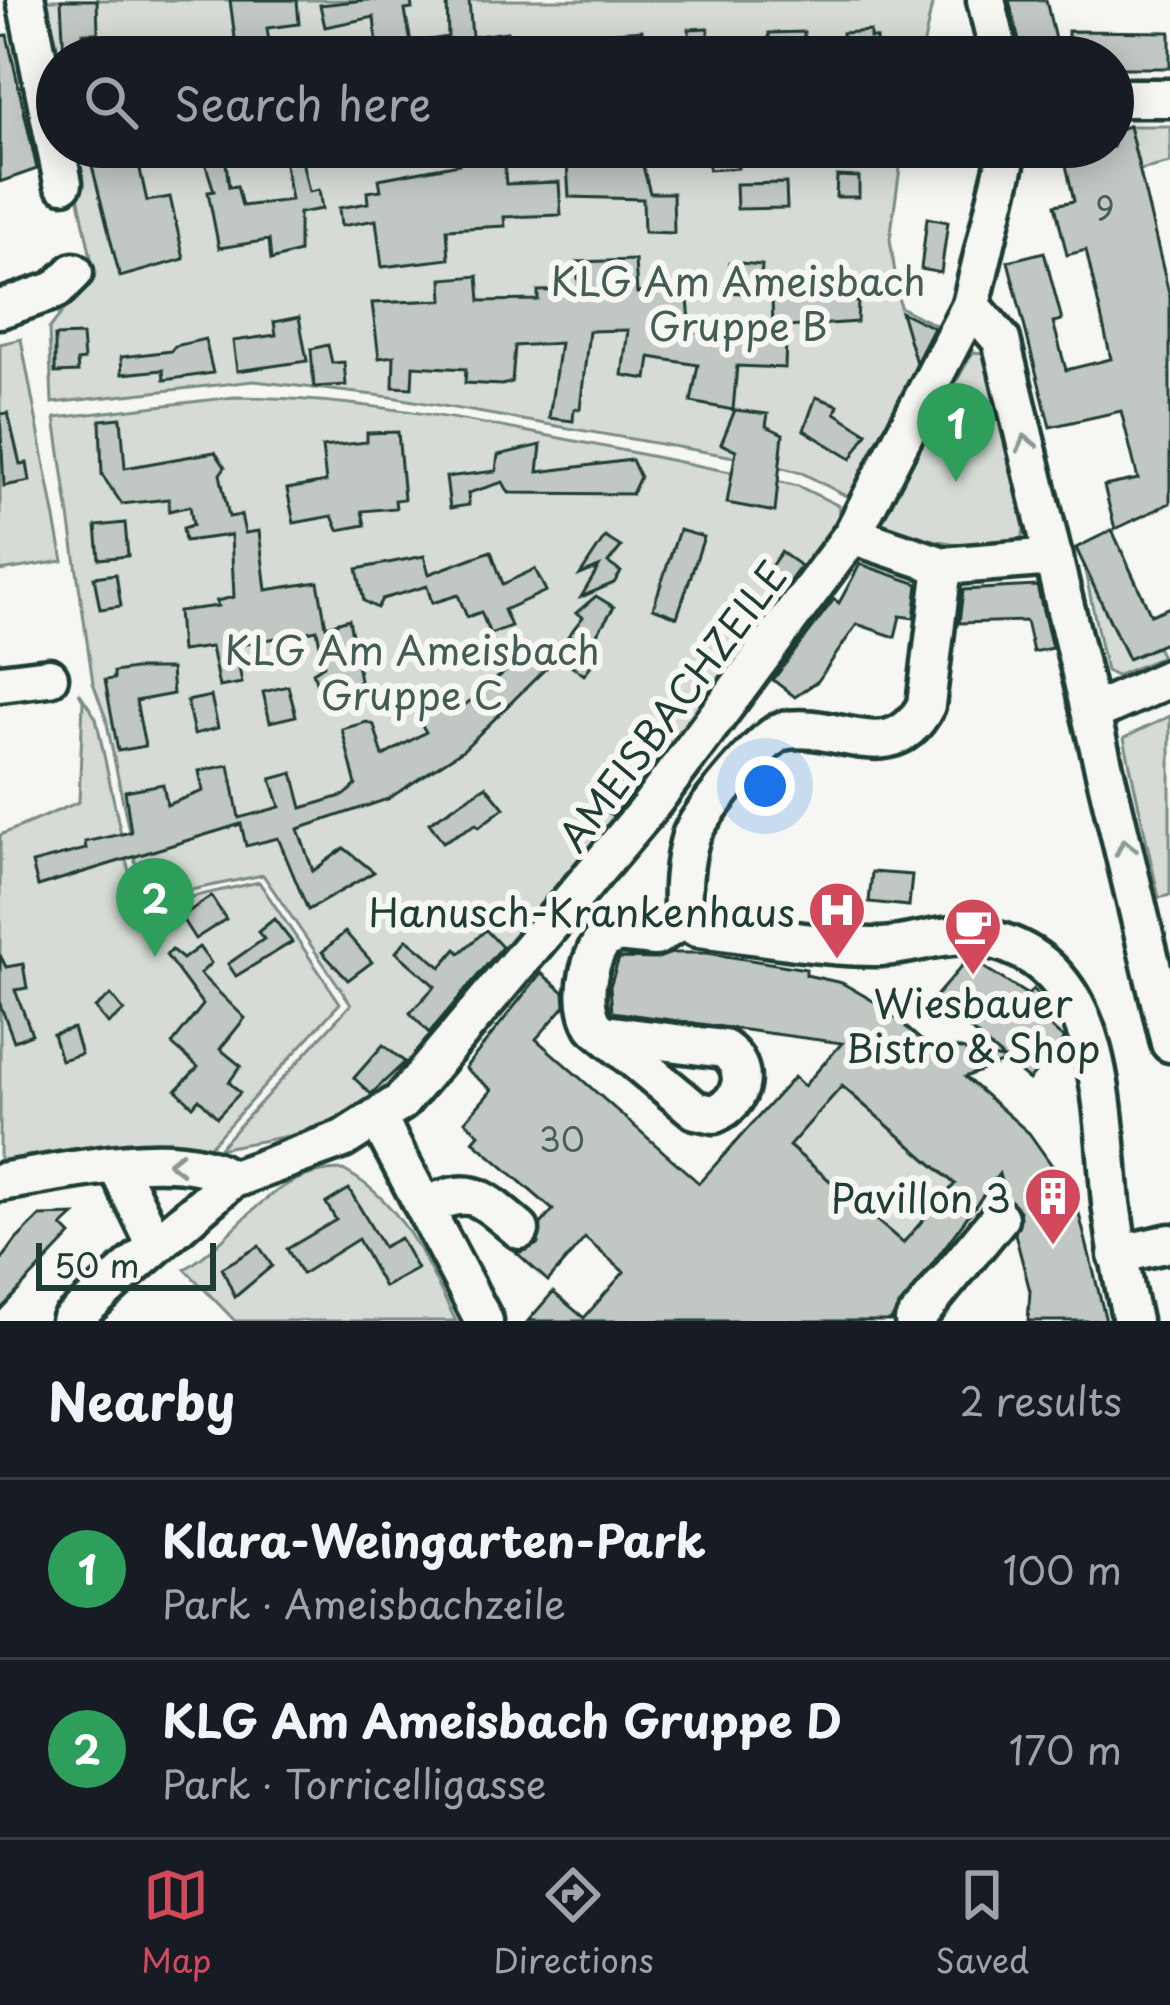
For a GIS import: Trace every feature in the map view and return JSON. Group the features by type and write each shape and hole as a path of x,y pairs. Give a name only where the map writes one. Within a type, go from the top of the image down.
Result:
{"street":[{"path":"26,0 36,49"},
{"path":"986,0 995,36"},
{"path":"1134,98 1170,98"},
{"path":"60,168 63,182"},
{"name":"AMEISBACHZEILE","path":"70,1321 231,1180 343,1139 378,1119 451,1048 648,809 852,535 971,305 1004,168"},
{"path":"0,309 56,290 74,272"},
{"path":"971,305 988,318 1001,340 1170,1042"},
{"path":"852,535 944,566 1054,557"},
{"path":"944,566 926,705 917,722 892,739 794,730 770,736 692,832 682,904 685,919 697,928 882,947 970,936 1042,964 1074,1003 1096,1058 1106,1109 1118,1255 1132,1321"},
{"path":"0,683 49,677"},
{"path":"1094,712 1170,678"},
{"path":"605,1034 587,1011 597,949 608,936 655,937 685,919"},
{"path":"378,1119 484,1321"},
{"path":"0,1182 117,1166 198,1163 231,1180"},
{"path":"117,1166 155,1244"},
{"path":"424,1206 453,1194 478,1196 520,1230"},
{"path":"914,1321 999,1218"},
{"path":"1118,1255 1170,1243"}],"green space":[{"path":"39,0 933,0 925,36 46,36"},
{"path":"1134,126 1170,126 1170,163 1140,170"},
{"name":"KLG Am Ameisbach Gruppe B","path":"72,168 900,168 890,239 900,307 941,328 850,498 802,473 752,460 391,397 254,381 52,403 49,329 94,272"},
{"path":"21,339 63,561 0,571 0,344"},
{"path":"973,352 983,353 1024,528 1022,541 952,543 884,526 880,516"},
{"name":"KLG Am Ameisbach Gruppe C","path":"234,397 365,406 501,427 798,486 839,506 838,521 629,805 384,1100 325,1129 218,1149 351,1004 263,875 143,900 106,719 93,683 55,418"},
{"path":"1084,566 1128,659 1157,647 1162,657 1116,676 1106,671"},
{"path":"79,692 96,718 137,909 259,882 340,1003 209,1147 0,1166 0,835 79,802 83,701"},
{"path":"1170,716 1170,895 1159,898 1124,738"},
{"path":"842,1086 955,1184 903,1243 789,1146"},
{"path":"343,1170 364,1183 397,1216 456,1321 235,1321 185,1269 275,1192 317,1173"}],"building":[{"path":"61,0 97,0 98,33 63,36"},
{"path":"230,0 297,0 299,24 267,28 268,36 235,36"},
{"path":"411,0 412,9 405,10 410,36 376,36 374,17 325,27 320,5"},
{"path":"447,0 469,0 472,36 448,36"},
{"path":"1009,0 1046,0 1054,36 1018,36"},
{"path":"708,28 708,36 689,36 689,29"},
{"path":"642,30 642,36 616,36 616,32"},
{"path":"870,31 870,36 842,36"},
{"path":"1068,31 1170,32 1170,68 1134,68 1134,36 1068,36"},
{"path":"804,32 804,36 769,36"},
{"path":"7,35 37,169 0,182 0,36"},
{"path":"1134,147 1170,298 1170,503 1115,529 1104,486 1138,479 1121,411 1050,427 1008,261 1044,252 1062,320 1053,322 1066,370 1111,359 1086,250 1067,255 1055,205 1074,201 1067,168 1134,168"},
{"path":"93,168 140,168 147,201 170,197 184,259 120,277"},
{"path":"207,168 227,168 229,187 237,186 242,206 291,200 286,168 304,168 309,192 319,190 322,209 299,213 299,252 271,260 269,240 219,248 208,192 214,191"},
{"path":"438,168 505,168 506,184 559,182 561,215 504,217 505,226 447,229 449,259 382,267 376,220 341,226 339,208 368,203 367,192 381,190 379,179"},
{"path":"567,168 643,168 650,193 673,193 674,233 644,232 643,199 569,197"},
{"path":"837,176 859,177 859,197 836,197"},
{"path":"786,183 787,208 737,209 736,184"},
{"path":"927,218 948,222 941,273 921,269"},
{"path":"635,260 637,293 687,289 691,332 786,339 785,368 737,366 733,410 691,402 698,365 650,357 647,379 622,375 628,330 589,331 580,409 574,409 573,421 549,418 560,343 515,346 512,382 502,385 465,383 466,369 413,366 412,388 393,387 394,356 379,358 372,303 443,300 442,279 478,276 480,301 538,300 538,291 579,290 577,262"},
{"path":"730,262 762,265 760,294 728,292"},
{"path":"772,297 858,301 857,322 773,328"},
{"path":"901,312 934,328 916,363"},
{"path":"299,317 307,361 237,371 233,341 276,335 274,322"},
{"path":"82,335 84,360 77,361 78,372 55,373 55,336"},
{"path":"205,339 213,373 164,380 163,370 122,374 121,357 171,351"},
{"path":"328,345 332,363 344,362 346,385 314,387 311,349"},
{"path":"816,397 838,405 835,413 867,433 851,459 804,430"},
{"path":"735,410 768,414 766,426 783,434 775,512 727,503 736,450 721,444"},
{"path":"8,413 20,464 27,463 30,481 4,486 0,414"},
{"path":"121,418 125,468 215,452 225,467 220,474 229,517 241,515 245,533 259,531 266,590 318,582 326,626 349,619 360,680 356,686 320,695 313,672 324,665 317,630 235,646 242,683 219,687 211,647 181,651 178,611 218,606 216,601 234,597 231,535 185,541 183,528 193,525 190,506 169,511 169,499 122,504 102,475 100,420"},
{"path":"398,432 404,499 395,500 396,508 362,511 365,525 338,530 332,516 294,523 287,489 326,482 322,447 367,442 367,433"},
{"path":"541,445 538,472 632,460 640,477 632,494 509,493 503,482 468,493 469,505 450,508 446,477 496,471 498,455"},
{"path":"125,523 128,556 99,559 96,526"},
{"path":"679,530 704,537 677,617 653,608"},
{"path":"1112,530 1151,615 1170,607 1170,641 1128,659 1076,548"},
{"path":"605,537 621,547 608,563 621,572 614,583 581,597 599,567 580,575"},
{"path":"491,551 503,584 535,569 546,591 504,610 511,626 490,634 481,612 467,617 458,595 432,603 427,586 382,599 377,608 364,601 357,569 424,556 429,574"},
{"path":"781,552 801,566 784,589 765,575"},
{"path":"860,564 918,584 914,618 900,616 895,637 857,624 818,681 795,697 773,680 834,599 839,603"},
{"path":"116,574 121,606 100,609 94,577"},
{"path":"1037,586 1052,648 1033,652 1026,621 959,623 963,590"},
{"path":"596,596 614,607 588,648 598,656 584,675 555,653 583,617 576,613"},
{"path":"536,646 550,664 463,750 388,799 298,829 313,871 344,848 374,872 308,910 278,838 246,846 241,824 38,886 32,863 86,849 85,842 131,832 125,791 163,784 167,805 203,791 199,771 229,765 239,818 280,807 271,779 293,773 302,808 345,795 356,785 342,729 367,722 374,725 383,756 426,732 412,709 442,696 453,715"},
{"path":"171,669 173,694 136,701 145,746 118,751 105,680 114,679 114,672"},
{"path":"288,686 296,716 270,722 263,692"},
{"path":"211,696 218,728 194,734 187,701"},
{"path":"609,775 631,794 613,816 590,796"},
{"path":"486,786 504,808 479,827 476,824 443,842 429,823"},
{"path":"872,872 912,875 909,906 869,902"},
{"path":"211,896 226,919 195,939 181,917"},
{"path":"274,919 292,942 236,976 228,964 264,939 258,932"},
{"path":"486,930 502,947 429,1033 410,1013 435,986 396,952 407,939 441,967 456,949 460,953"},
{"path":"345,932 372,962 348,980 322,952"},
{"path":"199,947 211,963 200,974 245,1018 220,1049 241,1066 229,1082 240,1093 217,1117 199,1099 193,1106 176,1090 198,1067 172,1044 203,1005 166,955 172,950 183,959"},
{"path":"672,953 707,953 806,969 806,975 842,983 882,1006 945,1061 949,1046 1005,1060 934,998 969,958 1028,995 1033,989 1056,1019 1049,1026 1065,1039 1029,1080 1006,1061 965,1077 1029,1133 1058,1174 1068,1204 1076,1202 1106,1321 1028,1321 1030,1291 1015,1234 1020,1211 1005,1197 999,1174 890,1321 528,1321 553,1292 584,1318 624,1272 585,1238 548,1281 517,1253 538,1244 541,1224 553,1210 473,1141 479,1134 465,1121 492,1090 465,1068 541,973 564,992 565,1006 536,1039 699,1183 794,1077 804,1086 842,1043 612,1012 610,986 619,958 654,959","holes":["842,1086 955,1184 903,1243 789,1146"]},
{"path":"0,955 6,967 23,964 27,988 15,990 32,1034 14,1041 0,1004"},
{"path":"111,995 124,1011 108,1024 95,1008"},
{"path":"73,1028 81,1054 61,1060 53,1034"},
{"path":"383,1045 405,1062 371,1094 354,1078"},
{"path":"349,1189 383,1247 400,1238 417,1269 384,1287 358,1239 302,1274 287,1249 336,1220 326,1203"},
{"path":"74,1215 62,1226 71,1235 0,1310 0,1262 16,1240 40,1216"},
{"path":"259,1246 272,1266 235,1297 222,1268"}],"place":[{"name":"Klara-Weingarten-Park","path":"956,482"},
{"name":"KLG Am Ameisbach Gruppe D","path":"155,957"},
{"name":"Hanusch-Krankenhaus","path":"837,961"},
{"name":"Wiesbauer Bistro & Shop","path":"973,977"},
{"name":"Pavillon 3","path":"1053,1247"}]}
